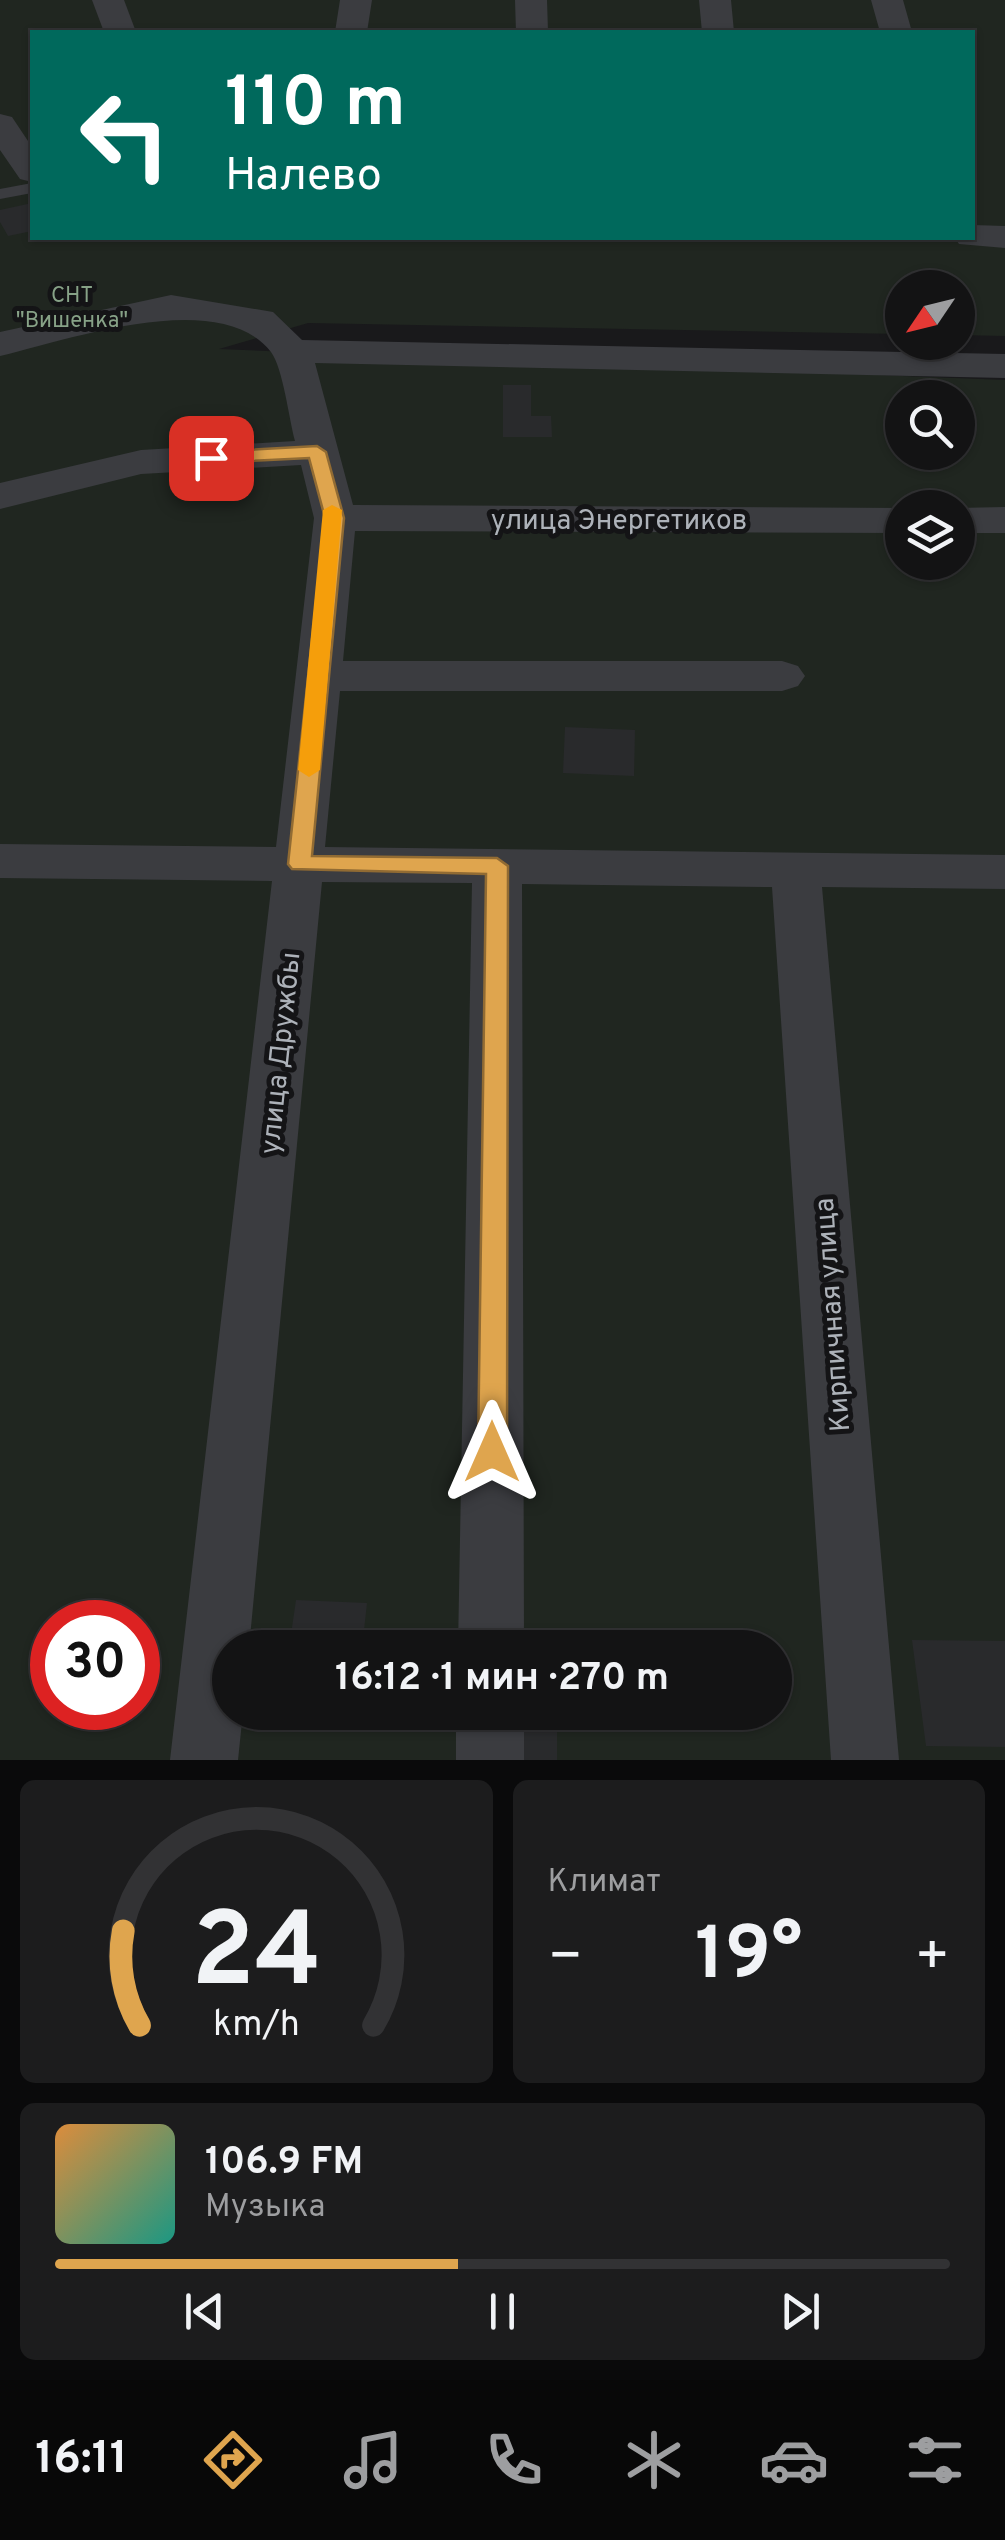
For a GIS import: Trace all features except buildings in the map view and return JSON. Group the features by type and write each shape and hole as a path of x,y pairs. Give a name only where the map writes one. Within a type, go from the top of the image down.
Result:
{"street":[{"path":"108,0 119,30"},
{"path":"351,30 356,0"},
{"path":"531,0 532,30"},
{"path":"715,0 718,30"},
{"path":"887,0 895,30"},
{"path":"0,124 30,169"},
{"path":"975,236 1005,237"},
{"path":"0,344 171,306 259,320 292,351 1005,366"},
{"name":"улица Дружбы","path":"204,1760 334,518 292,351"},
{"path":"0,496 141,462 317,452"},
{"name":"улица Энергетиков","path":"334,518 885,520"},
{"path":"975,520 1005,520"},
{"path":"319,676 782,676"},
{"path":"0,861 1005,872"},
{"path":"491,1630 497,866"},
{"name":"Кирпичная улица","path":"796,870 865,1760"},
{"path":"490,1730 490,1760"}],"lane":[{"path":"0,194 30,188"}],"green space":[{"name":"СНТ \"Вишенка\"","path":"0,0 1005,0 1005,336 975,335 975,270 885,270 885,334 308,323 219,349 1005,380 1005,1760 0,1760"}],"slow traffic":[{"path":"309,770 332,510"}],"route":[{"path":"211,458 317,452 334,518 300,864 497,866 492,1452"}]}
